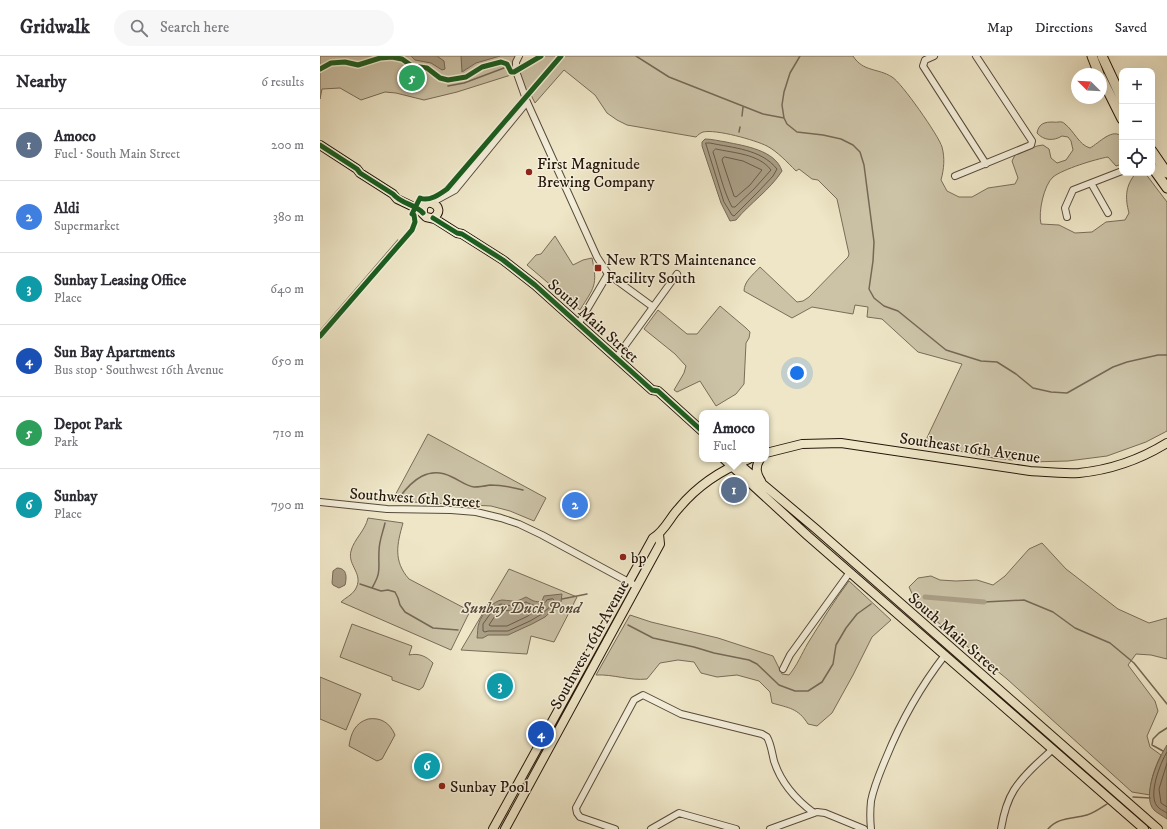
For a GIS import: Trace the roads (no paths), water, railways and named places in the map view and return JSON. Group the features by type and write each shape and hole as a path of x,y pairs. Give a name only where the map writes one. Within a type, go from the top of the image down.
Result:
{"highway":[{"path":"1092,56 1097,68"},
{"path":"1102,56 1119,93"},
{"path":"1107,86 1119,105"},
{"path":"1155,157 1167,172"},
{"path":"1155,171 1167,188"}],"main road":[{"path":"320,145 357,169 360,173 394,194 414,202 436,204 436,213 426,217 418,209 397,199 394,194"},
{"path":"320,150 354,172 360,173"},
{"path":"423,213 423,209 428,204"},
{"name":"South Main Street","path":"436,213 457,233 462,234 513,268 579,323 652,390 654,395 699,435"},
{"name":"South Main Street","path":"652,390 658,391 699,428"},
{"name":"Southeast 16th Avenue","path":"769,452 802,444 841,443 1030,471 1080,473 1130,462 1167,443"},
{"path":"758,462 756,470 763,485"},
{"name":"South Main Street","path":"734,463 816,529 853,568 949,652 1144,829"},
{"name":"South Main Street","path":"734,463 808,536 853,568"},
{"name":"Southwest 16th Avenue","path":"504,829 633,584 653,538 659,534 678,508 696,489 734,463"},
{"path":"808,536 816,529"},
{"name":"Southwest 16th Avenue","path":"493,829 633,584"},
{"name":"South Main Street","path":"949,652 1059,742 1158,829"},
{"path":"1053,748 1059,742"}],"street":[{"path":"519,56 516,62 516,71 527,102 597,257 608,274 653,307"},
{"path":"934,56 927,58 924,61 923,66 986,164"},
{"path":"955,176 1031,145 1032,141 976,56"},
{"path":"428,204 447,195 457,188 527,102"},
{"path":"1067,217 1065,208 1073,190 1119,172"},
{"path":"1091,183 1108,213"},
{"path":"436,213 447,195"},
{"path":"579,323 608,274"},
{"path":"616,358 677,274"},
{"name":"Southwest 6th Street","path":"320,502 387,509 476,512 501,518 519,524 542,535 633,584"},
{"path":"783,669 790,655 853,568"},
{"path":"871,829 872,801 877,779 891,745 929,676 949,652"},
{"path":"615,829 580,817 576,808 583,792 634,700 643,694 681,714 762,734 767,737 777,771 785,785 799,802 814,813"},
{"path":"1001,829 1014,790 1053,748"},
{"path":"770,829 814,813 824,813 864,829"},
{"path":"651,829 679,814 736,829"}],"water":[{"path":"411,56 437,56 444,61 445,69 442,70 431,63 415,60"},
{"path":"461,56 500,56 476,63 462,72"},
{"path":"705,139 750,147 758,150 773,158 782,171 772,184 736,220 730,221 721,203 702,146 702,142"},
{"path":"337,568 343,570 346,574 345,585 339,588 332,583 333,571"},
{"name":"Sunbay Duck Pond","path":"562,594 561,602 545,617 532,624 508,635 488,635 483,638 477,638 478,625 482,616 495,602 502,600 517,601 526,597 540,602 544,596"},
{"path":"1167,745 1167,819 1154,810 1150,804 1149,796 1150,786 1156,767"}],"waterway":[{"path":"636,56 669,77 763,114 784,118"},
{"path":"800,56 790,73 784,92 782,105 784,118 787,124 797,132 841,139 853,145 860,152 864,165 874,242 869,289 874,298 884,306 898,311 946,350 981,361 997,362 1016,374 1033,388 1051,392 1067,393 1113,367 1127,362 1158,355 1167,355"},
{"path":"448,86 464,83 504,68"},
{"path":"742,116 743,107"},
{"path":"739,132 740,127"},
{"path":"320,331 398,240"},
{"path":"399,498 415,480 422,476 436,473 455,478 474,487 494,485 523,490"},
{"path":"372,588 379,570 379,547 385,523"},
{"path":"360,584 381,591 388,590 395,592 400,605 405,612 433,628 458,630"},
{"path":"562,599 587,594"},
{"path":"925,597 984,602"},
{"path":"984,602 1024,600 1053,612 1075,628 1110,643 1134,663 1167,704"},
{"path":"628,625 653,638 749,660 757,664 779,685 795,691 808,691 822,682 833,664 836,645 846,628 857,614 871,604"},
{"path":"1163,751 1152,745 1153,739 1167,728"},
{"path":"1133,797 1150,798"},
{"path":"1048,829 1056,822 1090,814 1107,804"}],"place":[{"name":"Depot Park","path":"412,78"},
{"name":"First Magnitude Brewing Company","path":"529,172"},
{"name":"New RTS Maintenance Facility South","path":"598,268"},
{"name":"Amoco","path":"734,490"},
{"name":"Aldi","path":"575,505"},
{"name":"bp","path":"623,557"},
{"name":"Sunbay Leasing Office","path":"500,686"},
{"name":"Sun Bay Apartments","path":"541,734"},
{"name":"Sunbay","path":"427,766"},
{"name":"Sunbay Pool","path":"442,786"}]}
